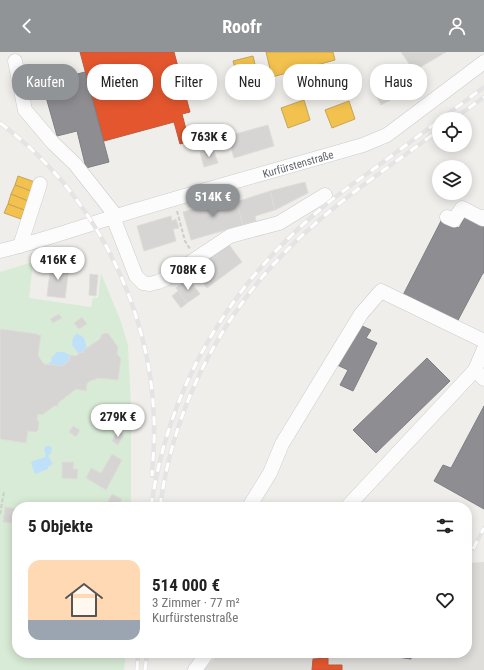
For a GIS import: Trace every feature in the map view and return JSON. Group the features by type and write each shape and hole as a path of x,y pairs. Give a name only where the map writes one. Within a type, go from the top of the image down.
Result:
{"street":[{"path":"15,61 25,110 53,143 75,164 115,216 136,276 143,283 150,284 167,278 230,236 279,223 325,195"},
{"name":"Kurfürstenstraße","path":"0,251 115,216 363,146 387,135 484,62"},
{"path":"20,246 40,184"},
{"path":"448,217 454,220 462,208 483,219 484,217"},
{"path":"252,502 270,473 282,444 293,425 361,314 381,291 484,341"},
{"path":"352,502 402,448 479,374 484,349"},
{"path":"195,670 203,658"}],"path":[{"path":"174,199 185,241"},
{"path":"0,514 4,492"}],"shaded area":[{"path":"484,562 484,670 204,670 215,658 472,658 472,563"}],"green space":[{"path":"33,262 29,298 91,307 93,298 98,298 101,273 121,322 128,345 131,407 131,502 12,502 12,658 125,658 124,670 0,670 0,272"}],"water":[{"path":"77,333 84,338 87,348 83,353 80,352 79,354 72,345 73,338"},
{"path":"57,352 64,352 70,355 69,361 62,366 49,365 49,362 52,362 51,358"},
{"path":"46,446 50,446 52,448 51,453 48,456 53,464 48,467 48,469 35,474 31,463 45,457 46,454 44,450"}],"building: Wohnen":[{"path":"266,52 333,52 335,60 320,64 283,64 283,74 275,76 275,64 269,64"},
{"path":"253,56 255,64 234,64 233,61"},
{"path":"304,100 310,120 288,128 281,108"},
{"path":"349,101 355,119 332,128 325,110"},
{"path":"18,176 35,182 31,191 15,185"},
{"path":"15,185 31,191 28,201 11,194"},
{"path":"11,194 28,201 24,210 8,204"},
{"path":"8,204 24,210 21,219 4,213"}],"building: Handel":[{"path":"80,52 174,52 177,64 161,64 161,100 187,100 190,112 182,114 189,141 180,144 174,122 104,141 93,100 153,100 153,64 87,64 87,78"},
{"path":"328,658 328,665 342,665 342,670 312,670 313,659"}],"building: Industrie":[{"path":"85,72 87,80 87,100 92,100 109,162 86,168 77,131 57,136 47,100 79,100 79,74"},
{"path":"466,215 484,224 484,273 456,324 402,297 442,219 459,228"},
{"path":"360,325 371,330 366,338 377,343 353,391 340,385 348,370 335,364"},
{"path":"427,358 450,381 376,453 353,430"},
{"path":"484,406 484,509 434,481 443,465 451,468"}],"building: Sonstige":[{"path":"401,52 446,52 426,64 409,64"},
{"path":"378,100 390,100 381,105"},
{"path":"268,125 274,146 234,158 228,136"},
{"path":"213,148 218,163 204,167 200,152"},
{"path":"305,182 308,193 275,210 270,191"},
{"path":"270,191 275,210 255,216 256,221 243,225 236,202"},
{"path":"235,197 243,225 191,240 183,212"},
{"path":"171,216 172,221 176,219 179,228 173,229 176,241 144,251 137,226"},
{"path":"227,242 242,262 207,288 192,268"},
{"path":"51,264 69,266 65,298 47,296"},
{"path":"90,274 98,275 96,296 89,295"},
{"path":"188,278 200,294 187,303 176,288"},
{"path":"178,291 187,303 181,308 172,296"},
{"path":"59,314 62,318 53,323 50,319"},
{"path":"82,317 87,324 79,329 74,323"},
{"path":"0,329 41,335 38,356 44,364 62,366 69,361 70,355 76,356 80,352 83,353 84,350 100,339 102,334 108,333 118,347 117,354 121,358 118,380 97,378 92,380 87,383 86,391 76,389 58,403 58,406 54,406 42,415 38,414 38,430 36,432 28,431 26,443 0,439"},
{"path":"73,426 80,430 76,437 69,432"},
{"path":"118,430 124,434 118,445 112,441"},
{"path":"112,454 122,460 106,490 86,478 91,468 101,473"},
{"path":"62,462 74,462 73,469 78,469 77,479 62,478"},
{"path":"112,494 122,499 120,502 108,502"},
{"path":"5,507 12,508 12,523 3,522"}],"railway":[{"path":"450,112 484,87"},
{"path":"464,112 484,97"},
{"path":"0,123 33,151 62,182 88,216 110,253 128,293 141,334 150,376 154,419 152,476"},
{"path":"152,502 159,464 171,422 187,382 206,345 229,309 255,275 284,243 327,203 432,126"},
{"path":"161,502 167,468 178,429 192,392 209,356 229,322 252,290 278,260 322,218 354,192 432,135"},
{"path":"473,549 484,528"},
{"path":"137,670 138,658"},
{"path":"145,670 146,658"}]}
